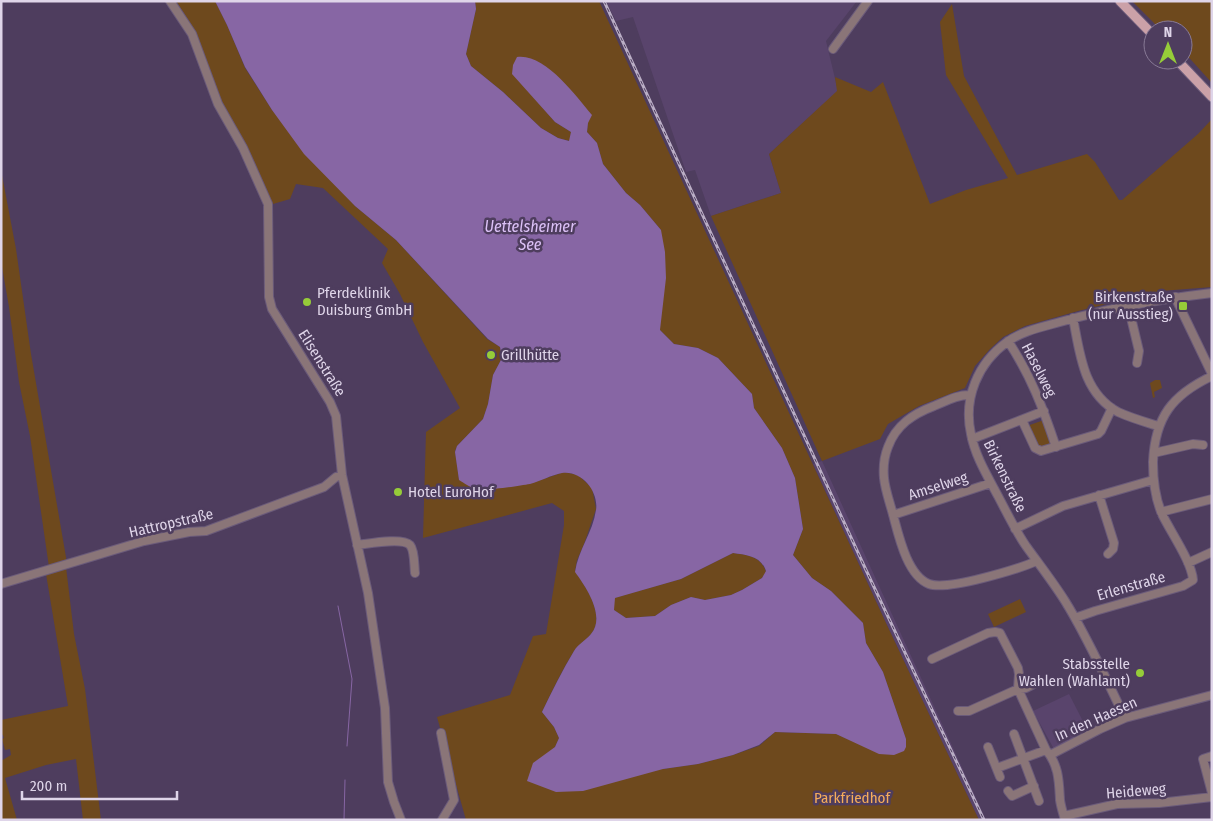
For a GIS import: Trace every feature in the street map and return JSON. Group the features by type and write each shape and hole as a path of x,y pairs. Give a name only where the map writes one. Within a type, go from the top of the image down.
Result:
{"main road":[{"path":"1120,1 1143,25"},
{"path":"1186,70 1212,97"}],"street":[{"name":"Elisenstraße","path":"170,1 192,34 218,104 244,148 268,204 270,303 335,411 342,475 368,593 385,708 388,782 402,820"},
{"path":"832,49 868,1"},
{"name":"Birkenstraße","path":"1125,718 1076,618 1015,528 976,452 969,425 970,395 980,370 992,355 1008,341 1028,331 1128,305 1212,293"},
{"path":"1175,297 1212,375 1190,388 1168,408 1158,426 1153,480 1161,512 1188,563 1212,552"},
{"path":"1128,305 1139,351 1138,363"},
{"path":"1073,318 1084,371 1098,396 1121,413 1158,426"},
{"name":"Haselweg","path":"1008,341 1024,366 1044,411 1056,447"},
{"path":"970,395 964,394 919,412 905,421 894,435 888,447 884,466 887,493 907,558 919,577 931,585 948,585 963,582 1037,561"},
{"path":"1022,420 1038,450 1041,451 1098,434 1101,432 1112,408"},
{"name":"Haselweg","path":"972,438 1044,411"},
{"path":"1154,453 1193,444 1203,445"},
{"name":"Hattropstraße","path":"1,584 144,541 215,528 324,487 336,476 342,475"},
{"path":"1015,528 1063,506 1153,480"},
{"name":"Amselweg","path":"893,515 991,483"},
{"path":"1099,495 1114,543 1113,549 1108,554"},
{"path":"1161,512 1212,499"},
{"path":"357,545 397,541 406,543 412,549 415,573"},
{"name":"Erlenstraße","path":"1076,618 1094,611 1183,586 1193,580 1188,563"},
{"path":"932,659 988,633 1000,633 1018,668 1018,689 1059,778 1064,818"},
{"path":"958,711 969,711 1018,689 1034,684"},
{"name":"In den Haesen","path":"997,768 1020,759 1048,752 1125,718 1212,695"},
{"path":"441,733 454,800 442,820"},
{"path":"1014,734 1039,801"},
{"path":"988,747 1000,777"},
{"path":"1212,756 1203,759 1212,793"},
{"path":"1008,792 1012,796 1034,786"},
{"name":"Heideweg","path":"1064,818 1117,804 1159,803 1212,797"}],"shaded area":[{"path":"606,1 857,1 826,41 838,91 769,154 781,193 711,216 695,170 686,172 633,17 616,21"},
{"path":"822,461 986,820 979,820 813,464"},
{"path":"1069,694 1088,731 1054,749 1033,711"}],"green space":[{"name":"Parkfriedhof","path":"176,1 215,1 245,68 272,110 355,206 396,240 487,339 500,347 502,358 493,375 488,404 483,419 457,446 455,451 459,480 529,484 564,472 578,475 592,488 596,509 577,560 575,571 593,602 596,619 595,627 591,634 574,651 542,712 554,727 559,738 555,747 547,755 663,769 698,764 733,755 759,746 775,732 836,734 857,743 906,747 906,739 883,672 866,643 863,623 831,591 812,578 793,555 803,529 795,478 782,448 754,408 752,394 718,358 698,348 674,344 660,330 661,230 640,205 626,193 603,164 597,143 587,132 588,123 535,99 555,122 571,132 570,141 558,138 541,128 503,92 471,66 466,54 476,9 475,1 599,1 979,820 466,820 437,717 510,695 533,636 546,634 564,525 564,511 552,503 423,538 426,432 460,408 382,263 388,249 323,188 296,184 290,199 273,204 267,196 248,150 222,102 194,29"},
{"path":"1132,1 1212,1 1212,83 1193,62 1193,20 1151,20"},
{"path":"952,4 964,76 1017,175 1087,154 1095,162 1119,200 1122,200 1198,134 1212,119 1212,287 1161,291 1025,326 1003,337 990,349 975,366 965,388 919,406 888,424 880,439 822,461 711,216 781,193 769,154 837,91 835,77 871,92 883,82 930,204 966,190 1008,178 946,75 940,22"},
{"path":"1,170 16,249 31,354 67,563 49,567 30,436 19,382 1,261"},
{"path":"1160,380 1162,388 1154,392 1155,397 1153,398 1150,383"},
{"path":"1044,420 1051,442 1047,447 1038,447 1027,426"},
{"path":"733,553 757,559 766,572 762,578 731,595 705,600 691,597 671,605 655,616 626,618 614,610 614,598 681,579"},
{"path":"66,567 74,634 85,689 101,820 83,820 76,759 46,765 5,778 17,820 1,820 1,761 11,755 10,749 5,750 2,739 4,738 1,734 1,720 68,706 46,574"},
{"path":"1020,599 1026,612 994,627 988,614"}],"water":[{"name":"Uettelsheimer See","path":"215,1 475,1 476,9 466,54 471,66 503,92 541,128 558,138 569,141 571,132 555,122 512,74 513,65 517,57 528,58 549,68 559,77 592,115 588,123 587,132 597,143 603,164 626,193 640,205 661,230 665,252 666,278 660,330 674,344 698,348 718,358 752,394 754,408 782,448 795,478 803,529 793,555 812,578 831,591 863,623 866,643 883,672 906,739 904,751 894,755 879,754 836,734 775,732 759,745 733,755 698,764 663,769 583,791 556,792 527,781 533,763 555,747 559,738 554,727 542,712 574,651 591,634 595,627 596,619 593,602 575,572 579,556 592,526 596,510 595,496 588,484 576,475 569,473 558,474 530,484 503,488 474,488 459,480 455,452 457,446 483,419 488,404 493,375 502,358 500,347 488,339 396,240 355,206 304,154 272,110 245,67","holes":["733,553 748,556 761,562 766,571 762,578 731,595 705,600 691,597 671,605 655,616 626,618 614,610 615,598 681,579"]}],"waterway":[{"path":"338,606 352,679 347,746"},
{"path":"344,820 345,780"}],"railway":[{"path":"604,1 866,570 984,820"}],"place":[{"name":"Pferdeklinik Duisburg GmbH","path":"307,302"},
{"name":"Birkenstraße (nur Ausstieg)","path":"1183,306"},
{"name":"Grillhütte","path":"491,355"},
{"name":"Hotel EuroHof","path":"398,492"},
{"name":"Stabsstelle Wahlen (Wahlamt)","path":"1140,673"}]}
